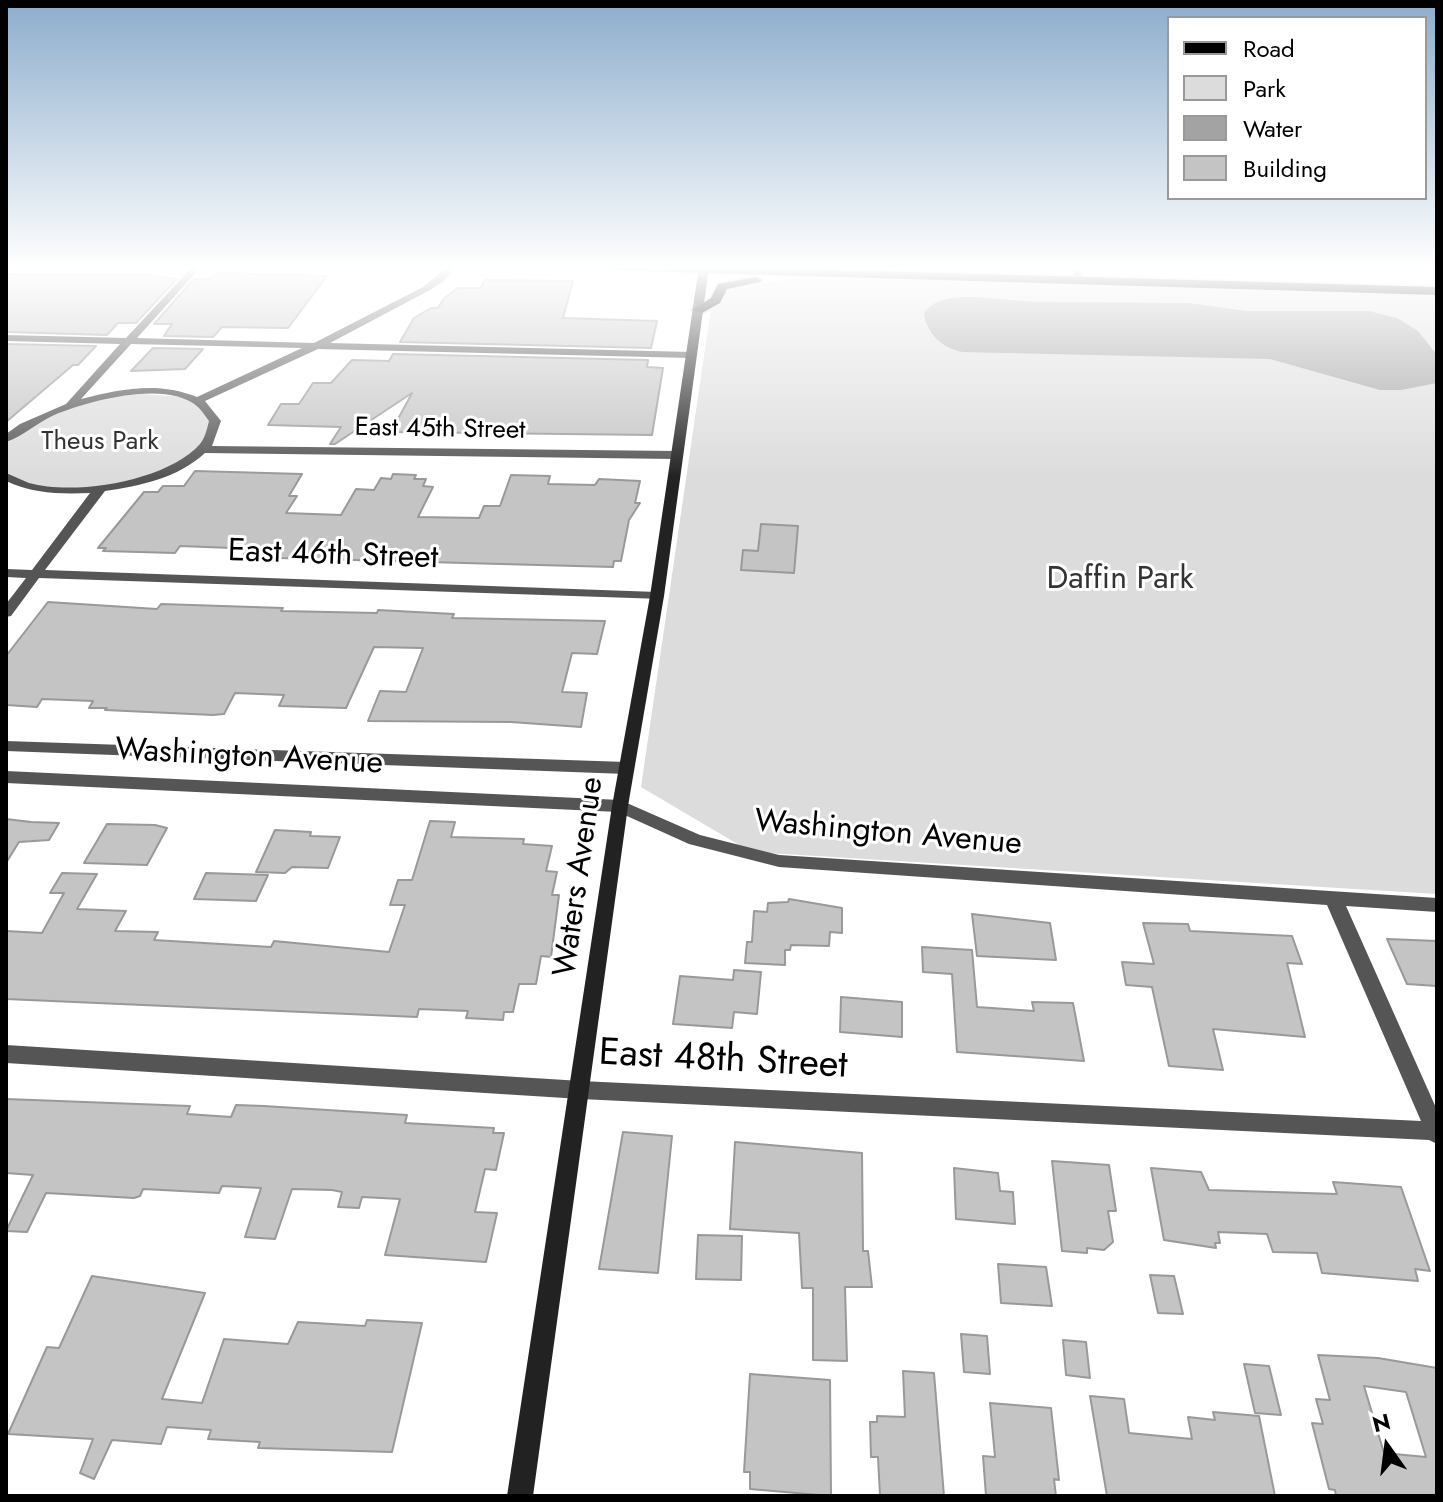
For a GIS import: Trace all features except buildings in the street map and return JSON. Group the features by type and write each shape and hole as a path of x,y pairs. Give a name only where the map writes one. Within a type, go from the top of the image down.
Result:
{"main road":[{"name":"Waters Avenue","path":"520,1496 620,806 657,596 694,337"}],"street":[{"path":"71,403 130,337"},
{"path":"197,401 336,337"},
{"path":"6,338 691,355"},
{"path":"6,439 30,420 71,403 146,392 197,401 206,407 215,421 211,439 203,449 175,468 140,481 100,489 60,491 24,486 6,477"},
{"name":"East 45th Street","path":"203,449 676,455"},
{"path":"6,490 24,486"},
{"path":"6,613 100,489"},
{"name":"East 46th Street","path":"6,573 657,596"},
{"name":"Washington Avenue","path":"6,746 626,768"},
{"name":"Washington Avenue","path":"6,777 620,806 695,840 779,861 1437,905"},
{"path":"1334,899 1437,1132"},
{"name":"East 48th Street","path":"6,1054 581,1090 1437,1132"}],"green space":[{"name":"Daffin Park","path":"707,337 1437,337 1437,894 751,852 641,787"},
{"name":"Theus Park","path":"128,393 185,397 212,413 211,439 175,468 100,489 21,487 6,477 6,439 20,429 64,408"}],"water":[{"path":"935,337 1423,337 1437,355 1437,383 1401,390 1380,390 1270,359 963,352"}]}
